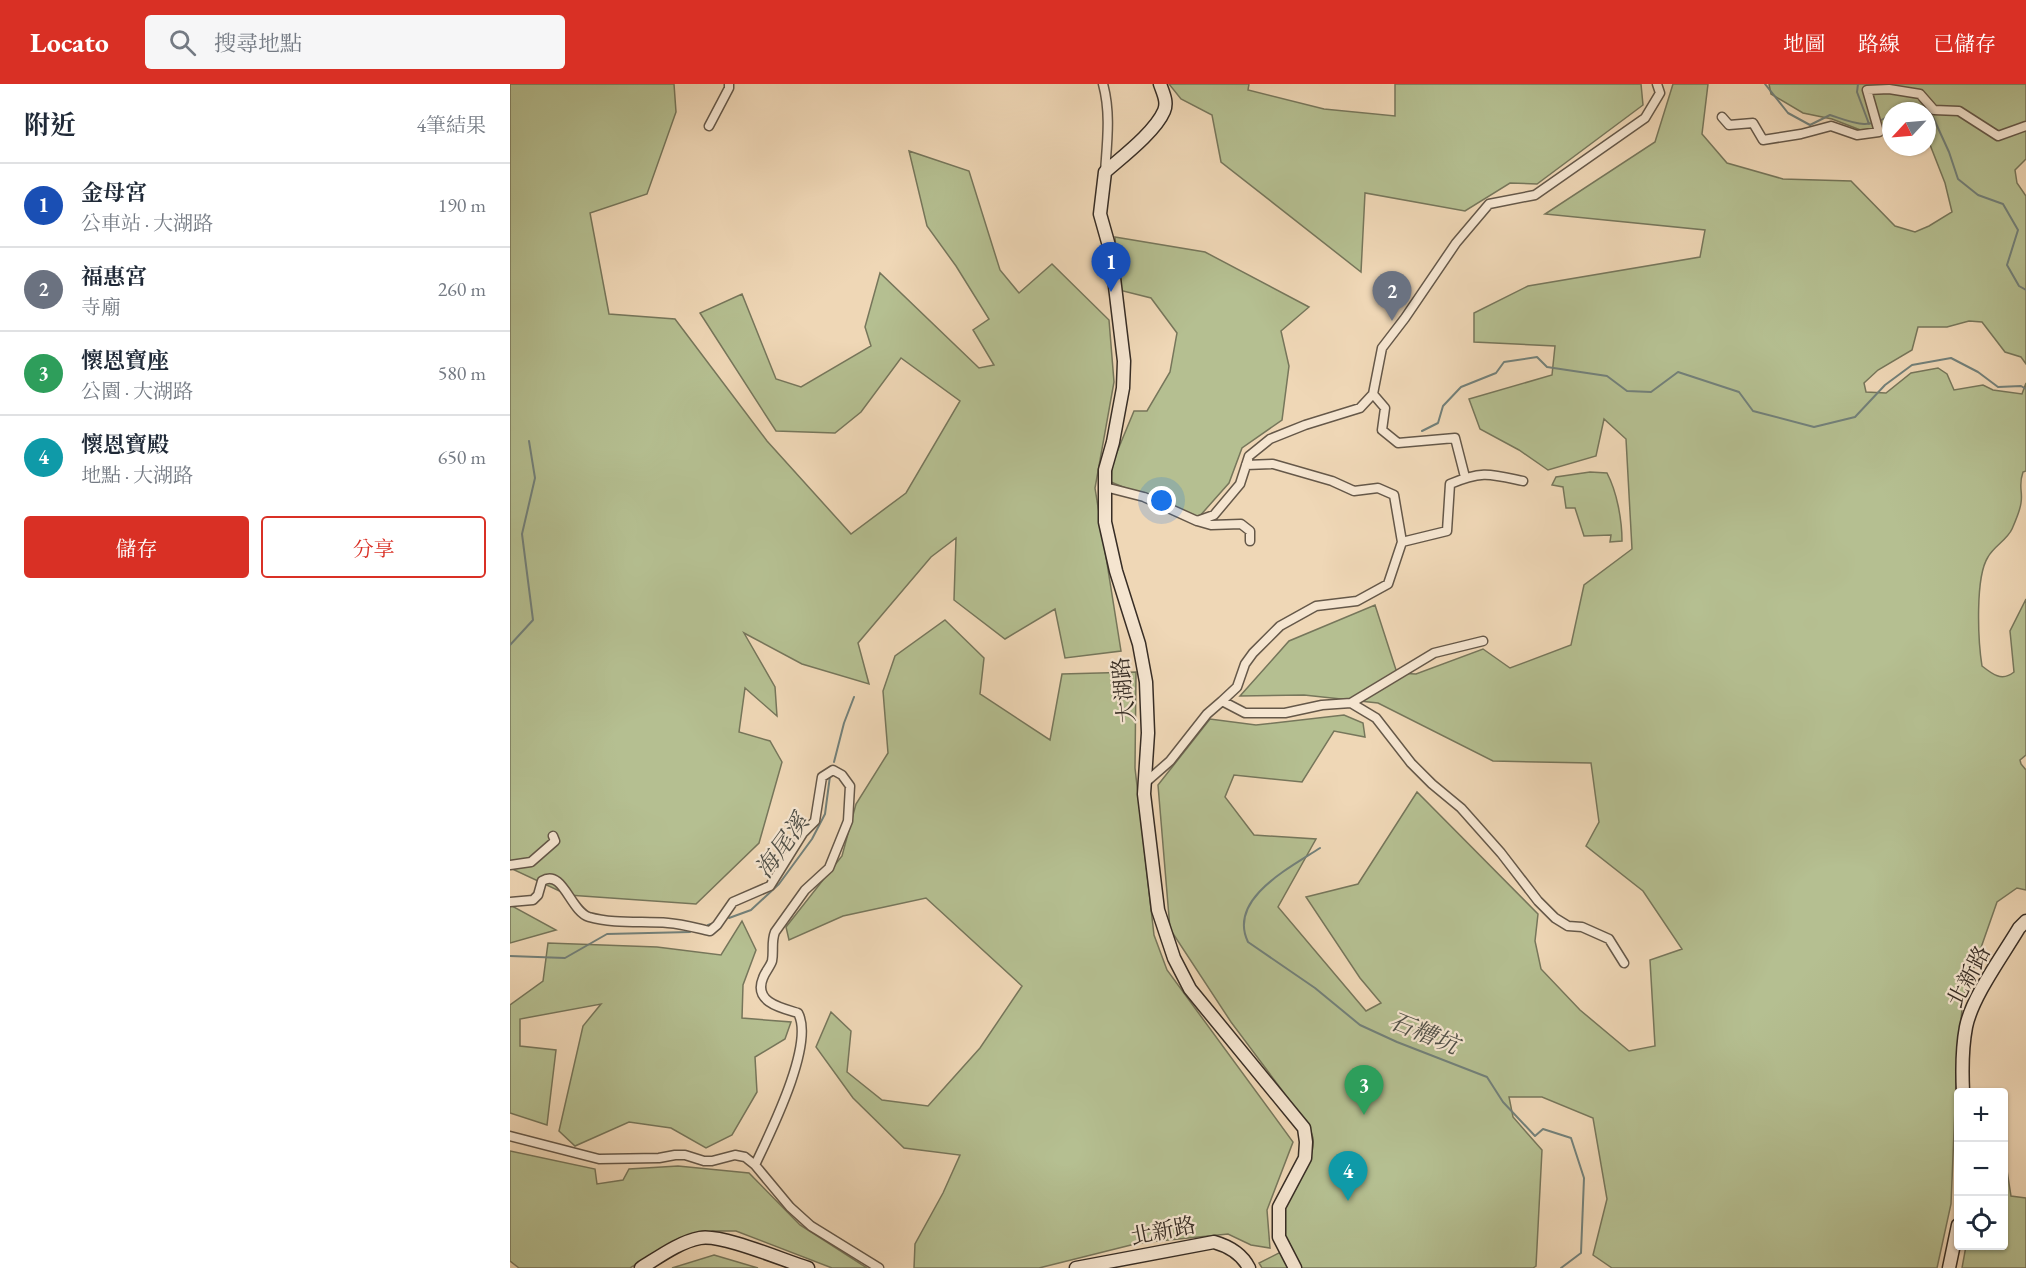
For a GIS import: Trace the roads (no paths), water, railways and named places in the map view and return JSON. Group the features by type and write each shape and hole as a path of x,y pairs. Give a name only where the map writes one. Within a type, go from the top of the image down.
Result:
{"street":[{"path":"709,126 729,84"},
{"path":"1103,84 1107,99 1108,125 1105,172"},
{"path":"1105,172 1148,133 1165,111 1166,99 1160,84"},
{"path":"1197,521 1214,515 1240,484 1249,456 1270,439 1305,425 1360,408 1373,394 1382,348 1456,243 1489,204 1535,195 1645,118 1660,93 1657,84"},
{"path":"1722,117 1729,125 1753,123 1763,140 1832,126 1857,135 1879,132 1867,90 1889,88 1920,94 1934,110 1959,111 1998,136 2026,126"},
{"name":"大湖路","path":"1105,172 1100,214 1111,253 1124,361 1123,388 1113,442 1105,470 1105,522 1116,571 1139,644 1146,682 1148,733 1144,794 1158,910 1174,958 1190,989 1304,1128 1305,1158 1279,1207 1279,1237 1295,1268"},
{"path":"1373,394 1385,408 1382,430 1398,443 1455,438 1466,477"},
{"path":"1146,782 1170,761 1207,714 1237,687 1245,664 1280,626 1316,606 1357,601 1388,584 1402,542 1394,495 1378,488 1354,491 1332,481 1273,464 1246,465"},
{"path":"1402,542 1447,531 1450,484 1466,477 1488,473 1523,481"},
{"path":"1105,487 1144,497 1211,525 1241,524 1250,531 1250,542"},
{"path":"1222,701 1245,713 1285,713 1322,705 1351,703 1434,653 1483,640"},
{"path":"1351,703 1376,718 1412,762 1468,816 1501,853 1538,901 1555,918 1568,926 1582,927 1609,939 1624,963"},
{"path":"510,902 533,900 538,896 542,882 547,878 563,886 578,911 586,916 610,921 671,923 710,932 733,902 770,886 803,833 815,821 822,777 832,770 842,775 850,786 848,821 829,868 805,890 776,932 773,939 772,961 762,980 763,992 768,1002 798,1013 802,1021 798,1052 787,1096 754,1165"},
{"path":"510,866 531,862 552,845 555,841 553,836"},
{"name":"北新路","path":"1963,1088 1966,1025 1975,1003 2019,928 2026,921"},
{"path":"510,1136 599,1159 685,1155 712,1161 735,1155 746,1157 810,1226 879,1268"},
{"path":"641,1268 685,1243 701,1238 720,1238 808,1268"},
{"name":"北新路","path":"1076,1268 1214,1242 1228,1246 1246,1262 1249,1268"},
{"path":"1949,1268 1954,1246"}],"waterway":[{"path":"1765,84 1788,113 1810,125 1830,115 1861,124 1882,119"},
{"path":"1858,84 1857,92 1869,124"},
{"path":"1936,124 1958,179 1978,195 2003,204 2018,230 2007,265 2019,286 2026,290"},
{"path":"1422,431 1438,423 1443,406 1461,387 1496,373 1504,362 1537,357 1547,367 1607,376 1627,391 1651,392 1678,372 1739,392 1753,411 1814,427 1855,417 1885,385 1912,365 1951,358 1978,372 1998,387 2021,386 2026,389"},
{"path":"510,645 533,620 522,534 535,478 529,441"},
{"name":"海尾溪","path":"834,762 844,723 854,697"},
{"name":"海尾溪","path":"729,918 751,910 779,884 812,839 825,814 830,776"},
{"name":"石糟坑","path":"1320,848 1279,875 1254,898 1246,912 1244,926 1248,942 1315,988 1360,1025 1487,1077 1503,1102 1535,1136 1543,1129 1571,1138 1584,1178 1581,1253 1561,1268"},
{"name":"海尾溪","path":"510,956 565,958 607,934 690,932"}],"place":[{"name":"金母宮","path":"1111,292"},
{"name":"福惠宮","path":"1392,321"},
{"name":"懷恩寶座","path":"1364,1115"},
{"name":"懷恩寶殿","path":"1348,1201"}]}
